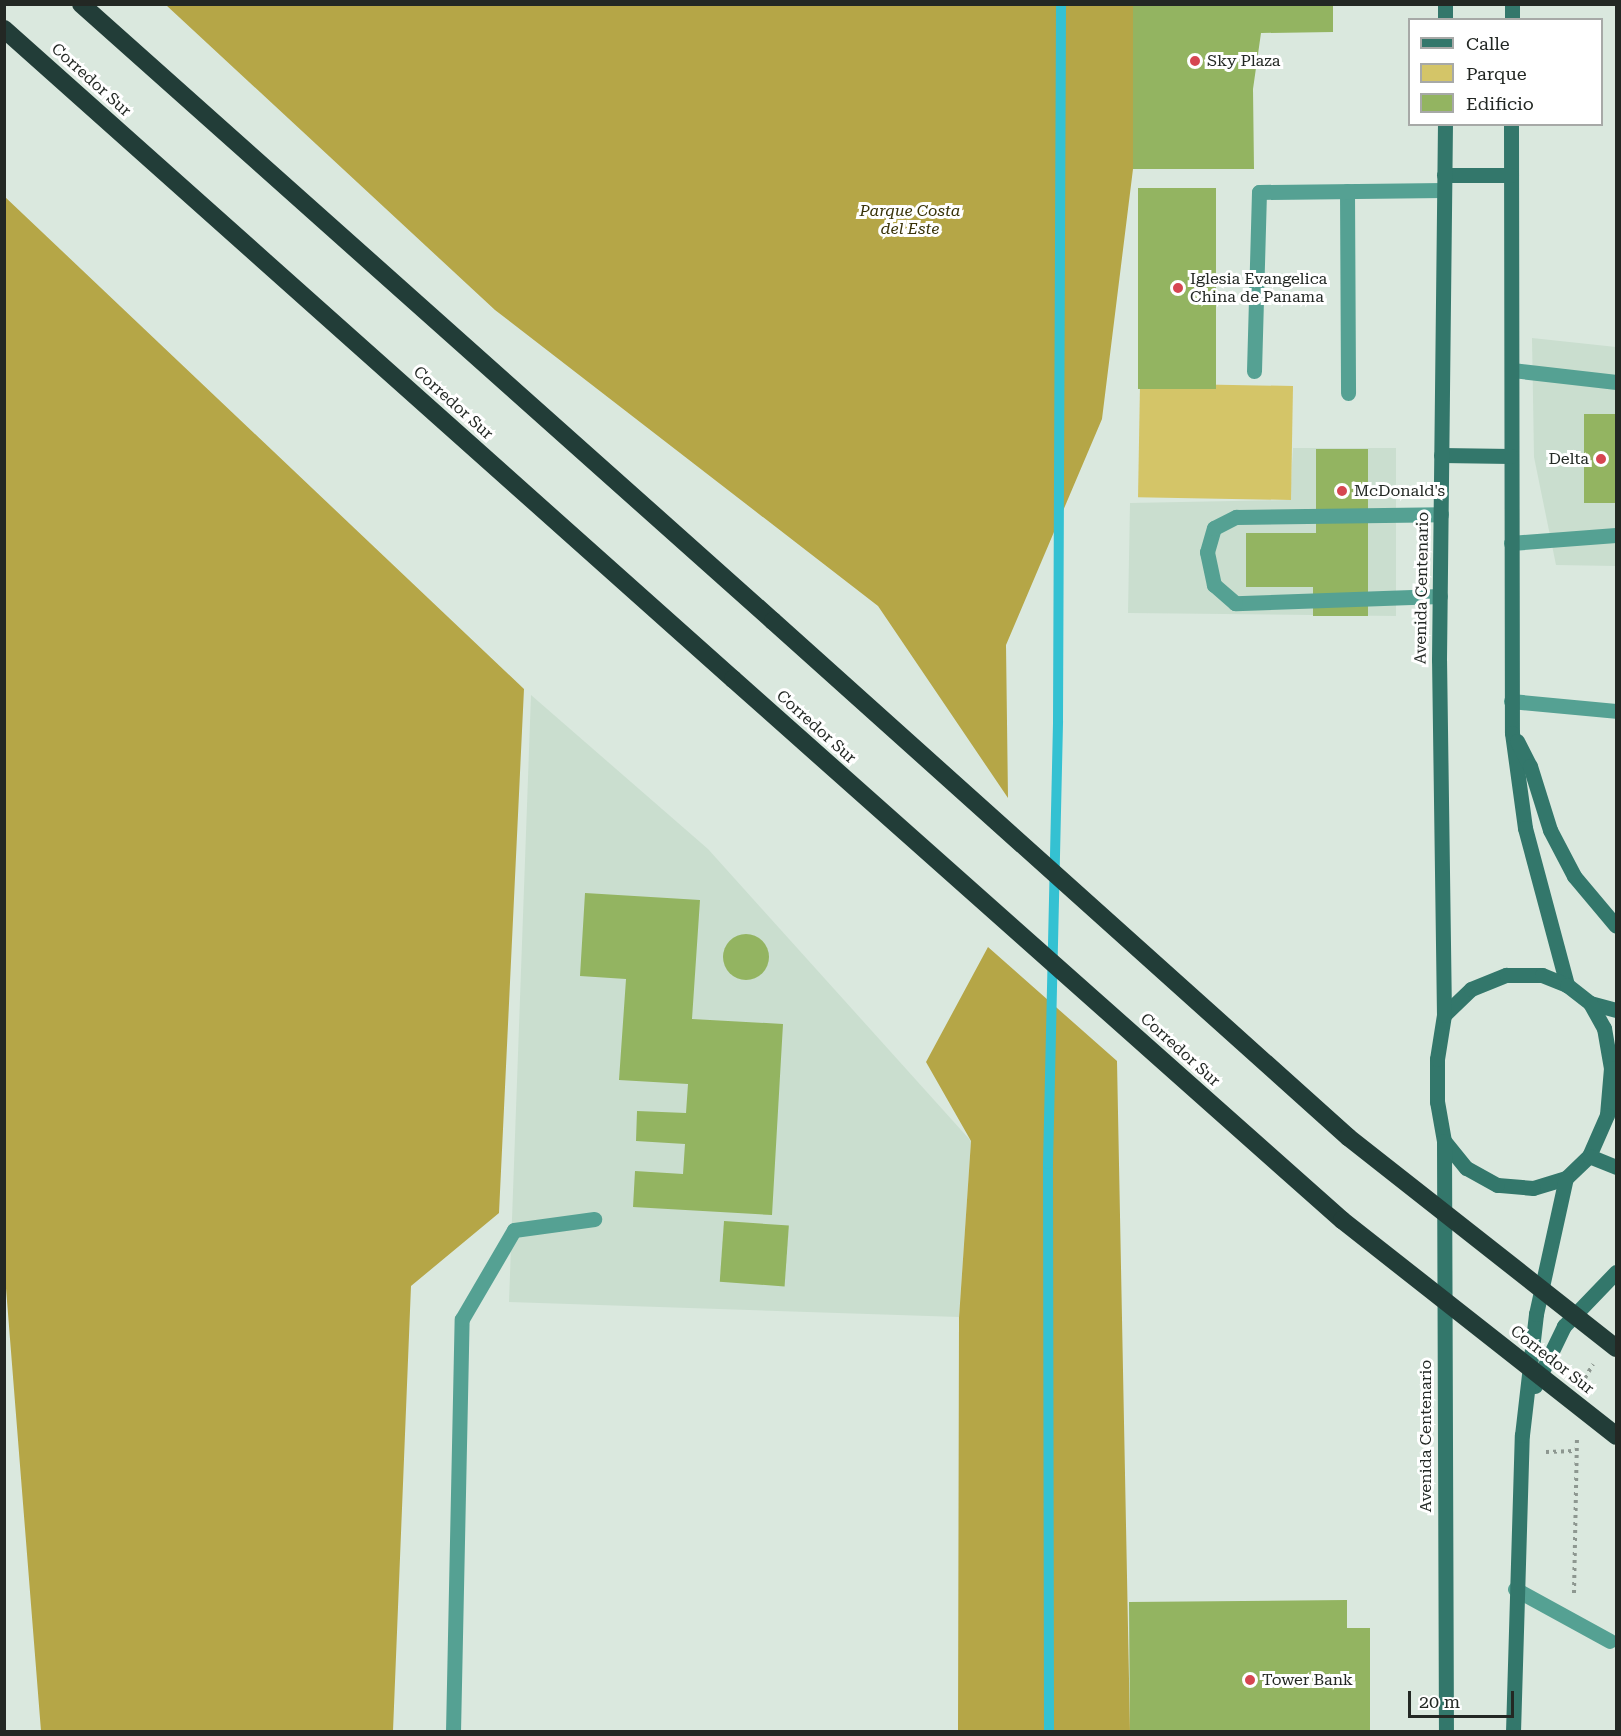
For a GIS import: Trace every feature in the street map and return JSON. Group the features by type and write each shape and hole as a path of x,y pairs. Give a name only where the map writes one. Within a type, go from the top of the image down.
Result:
{"highway":[{"path":"81,4 1348,1137 1617,1348"},
{"name":"Corredor Sur","path":"4,29 1342,1220 1617,1436"}],"main road":[{"name":"Avenida Centenario","path":"1444,1015 1440,596 1445,126"},
{"path":"1511,126 1512,733 1525,828 1567,985"},
{"path":"1444,183 1511,176"},
{"path":"1441,455 1511,456"},
{"path":"1512,733 1574,876 1617,926"},
{"path":"1590,1002 1604,1028 1611,1068 1607,1115 1589,1156 1566,1178 1533,1188 1497,1185 1466,1168 1444,1141 1437,1070 1444,1015 1471,989 1506,975 1542,975 1567,985 1590,1002 1617,1010"},
{"name":"Avenida Centenario","path":"1444,1141 1446,1731"},
{"path":"1589,1156 1617,1167"},
{"path":"1513,1731 1515,1589 1522,1435 1536,1314 1566,1178"},
{"path":"1522,1435 1537,1378 1564,1326 1617,1272"}],"lane":[{"path":"1254,371 1259,192 1347,190 1444,183"},
{"path":"1347,190 1348,393"},
{"path":"1512,370 1617,382"},
{"path":"1440,596 1236,603 1214,585 1207,552 1214,528 1236,517 1441,514"},
{"path":"1511,543 1617,535"},
{"path":"1511,701 1617,711"},
{"path":"453,1731 462,1319 514,1230 594,1219"},
{"path":"1515,1589 1610,1641"}],"path":[{"path":"1584,1386 1598,1356"},
{"path":"1574,1621 1578,1430"}],"shaded area":[{"path":"1532,338 1616,347 1616,566 1556,565 1534,457"},
{"path":"1293,448 1396,448 1396,616 1128,613 1130,503 1290,500"},
{"path":"531,695 708,849 971,1141 959,1317 509,1302"}],"green space":[{"name":"Parque Costa del Este","path":"166,5 1133,5 1133,169 1102,419 1006,645 1008,798 878,606 495,310"},
{"path":"4,196 524,689 499,1213 411,1286 393,1731 41,1731 4,1263"},
{"path":"1140,383 1293,386 1291,500 1138,497"},
{"path":"988,947 1117,1061 1130,1731 958,1731 959,1318 971,1141 926,1062"}],"building":[{"name":"Sky Plaza","path":"1133,4 1333,4 1333,32 1261,33 1253,89 1254,169 1133,169"},
{"name":"Iglesia Evangelica China de Panama","path":"1138,188 1216,188 1216,389 1138,389"},
{"name":"Delta","path":"1584,414 1616,414 1616,503 1584,503"},
{"name":"McDonald's","path":"1316,449 1368,449 1368,616 1313,616 1313,587 1246,587 1246,533 1316,533"},
{"path":"585,893 700,900 692,1019 783,1024 772,1215 633,1207 635,1171 683,1174 685,1144 636,1141 637,1111 686,1113 688,1084 619,1080 626,979 580,976"},
{"path":"751,934 763,940 768,948 768,966 763,974 755,979 741,980 729,974 724,966 723,952 729,940 737,935"},
{"path":"724,1221 789,1226 785,1286 720,1282"},
{"name":"Tower Bank","path":"1347,1600 1347,1628 1370,1628 1370,1732 1130,1732 1129,1602"}],"waterway":[{"path":"1049,1732 1048,1164 1058,721 1061,4"}],"place":[{"name":"Sky Plaza","path":"1195,61"},
{"name":"Iglesia Evangelica China de Panama","path":"1178,288"},
{"name":"Delta","path":"1601,459"},
{"name":"McDonald's","path":"1342,491"},
{"name":"Tower Bank","path":"1250,1680"}]}
